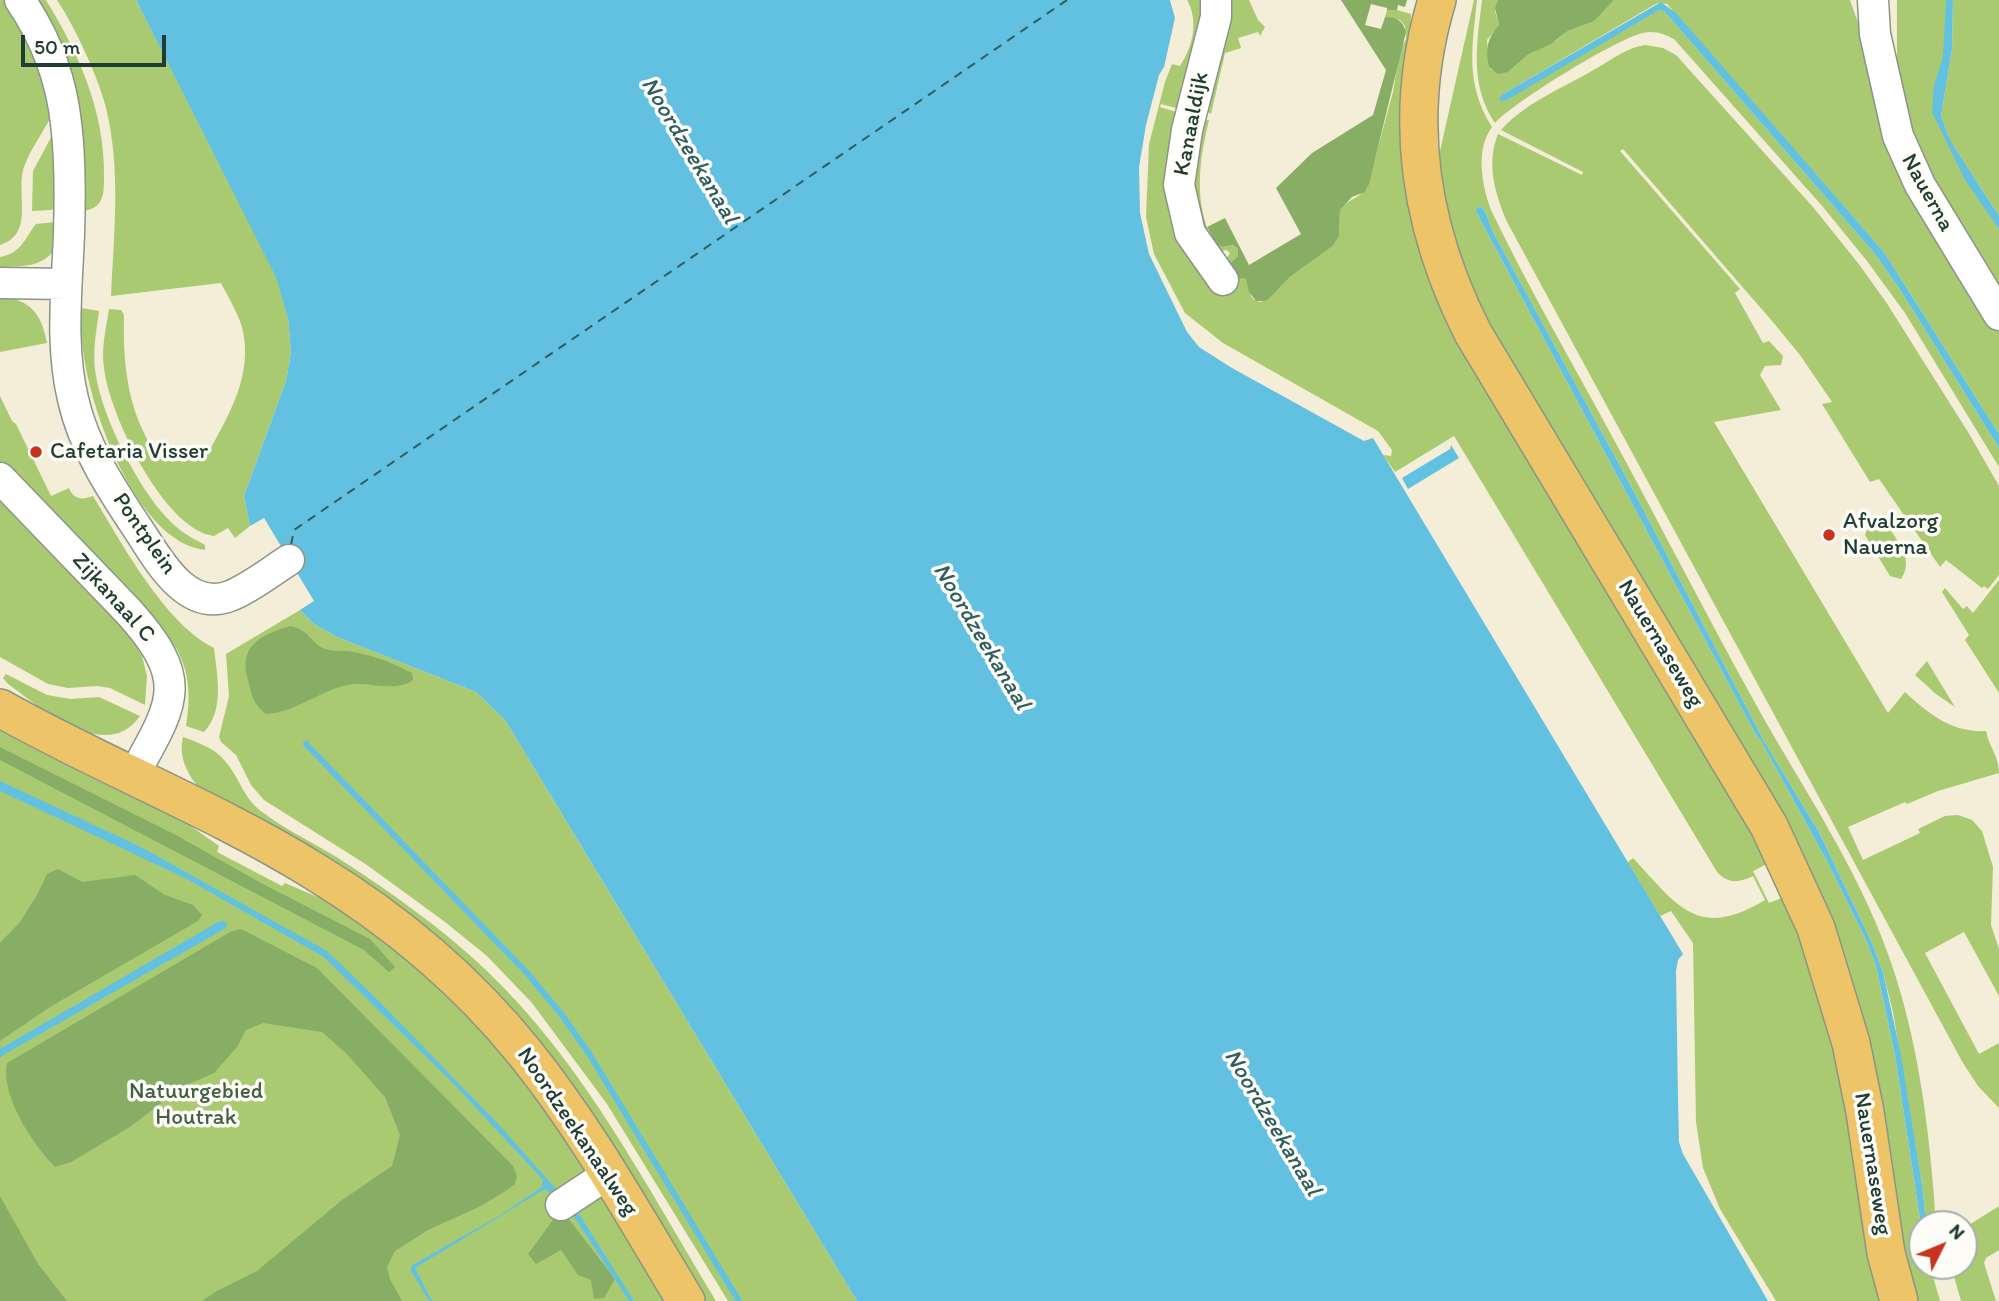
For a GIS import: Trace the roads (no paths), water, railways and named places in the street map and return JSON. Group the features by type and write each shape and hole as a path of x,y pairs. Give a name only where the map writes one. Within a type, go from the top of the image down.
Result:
{"main road":[{"name":"Nauernaseweg","path":"1437,0 1422,73 1419,123 1424,199 1452,292 1769,826 1807,905 1851,1043 1865,1112 1886,1254 1899,1301"},
{"name":"Noordzeekanaalweg","path":"0,708 286,854 376,912 413,942 463,986 523,1051 572,1116 686,1301"}],"street":[{"path":"0,283 66,284 69,231 67,126 63,100 50,52 20,0"},
{"name":"Kanaaldijk","path":"1216,0 1216,17 1187,130 1179,185 1190,233 1223,280"},
{"name":"Nauerna","path":"1873,0 1875,34 1892,118 1910,166 1999,315"},
{"name":"Nauerna","path":"1882,60 1891,37 1892,0"},
{"name":"Pontplein","path":"66,284 66,348 73,399 81,425 117,496 153,553 190,593 206,600 232,595 289,560"},
{"name":"Zijkanaal C","path":"0,478 128,611 147,632 162,656 170,688 168,710 134,776"},
{"path":"561,1205 608,1174"}],"water":[{"name":"Noordzeekanaal","path":"136,0 1170,0 1175,18 1164,67 1159,75 1146,125 1139,167 1140,213 1149,254 1187,332 1199,347 1364,441 1373,438 1683,954 1678,960 1676,971 1679,1142 1683,1154 1768,1301 857,1301 505,720 476,692 337,637 314,624 300,610 314,601 264,518 250,526 244,496 286,381 291,353 288,318 276,277"},
{"path":"1946,0 1953,0 1952,49 1941,116 1950,140 1999,216 1999,229 1965,180 1932,112 1934,85 1943,57"},
{"path":"1661,2 1676,13 1884,252 1999,434 1999,448 1875,254 1664,11 1659,10 1507,100 1499,99 1503,94"},
{"path":"1480,206 1485,211 1492,230 1632,488 1764,741 1819,832 1872,943 1883,972 1901,1055 1925,1210 1919,1210 1895,1055 1876,966 1866,940 1828,863 1755,733 1475,210"},
{"path":"1451,445 1459,458 1408,489 1402,478 1450,449"},
{"path":"0,781 141,847 327,951 501,1127 557,1190 552,1194 545,1189 415,1268 432,1301 429,1301 411,1271 411,1266 502,1214 542,1187 543,1180 450,1080 324,957 185,878 0,791"},
{"path":"224,921 226,928 0,1057 0,1049 218,922"},
{"path":"576,1209 634,1301 629,1301 571,1212"}],"waterway":[{"path":"306,744 528,974 562,1015 590,1055 739,1301"}],"place":[{"name":"Cafetaria Visser","path":"36,452"},
{"name":"Afvalzorg Nauerna","path":"1829,535"}],"park label":[{"name":"Natuurgebied Houtrak","path":"196,1105"}]}
